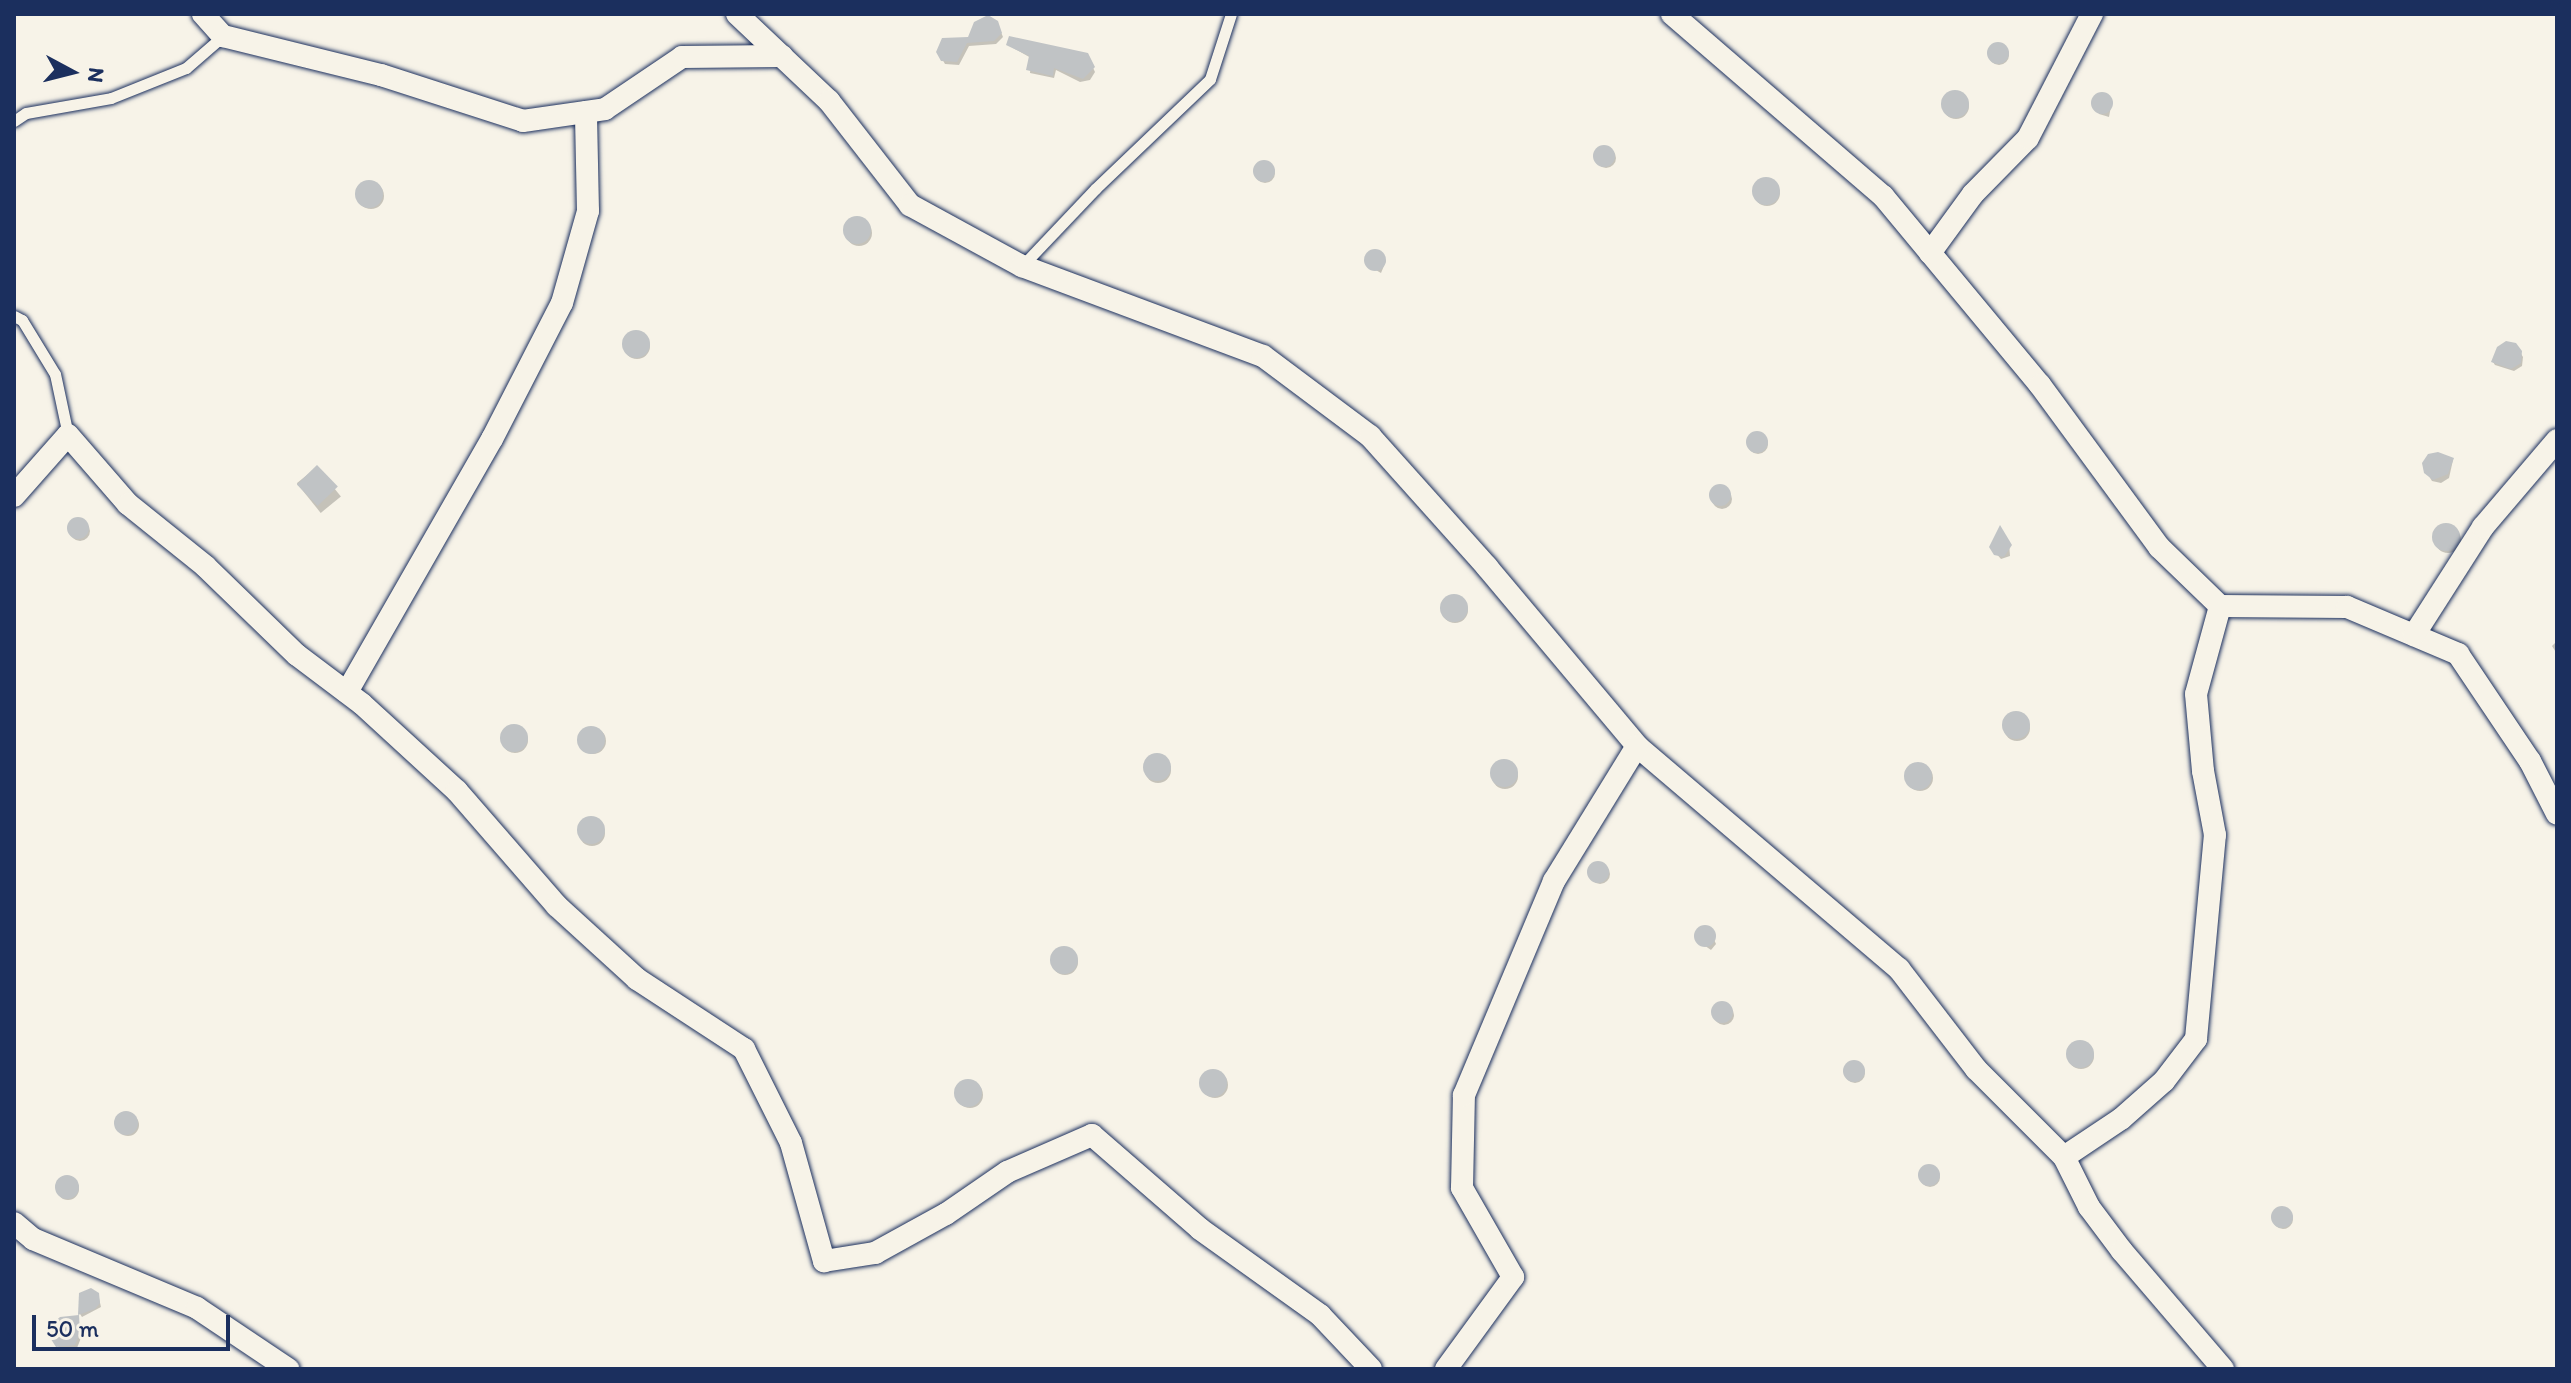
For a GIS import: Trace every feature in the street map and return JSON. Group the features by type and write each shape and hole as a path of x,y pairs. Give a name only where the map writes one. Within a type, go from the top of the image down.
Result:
{"street":[{"path":"203,14 223,36 381,75 523,121 605,109 682,57 782,56"},
{"path":"737,14 829,101 910,205 1022,266 1263,356 1370,436 1487,567 1637,746 1899,969 1976,1069 2064,1157 2089,1207 2122,1251 2223,1369"},
{"path":"1672,14 1883,196 2040,385 2159,547 2220,606 2347,607 2458,654 2530,761 2557,814"},
{"path":"1930,253 1973,194 2028,138 2092,14"},
{"path":"347,692 484,452 562,303 588,211 586,112"},
{"path":"14,496 68,435 128,504 205,566 297,655 347,692 457,791 557,906 637,979 744,1049 791,1143 824,1261 875,1253 946,1214 1007,1172 1092,1135 1200,1229 1320,1315 1371,1369"},
{"path":"2414,635 2483,527 2557,440"},
{"path":"2064,1157 2121,1119 2164,1081 2196,1039 2215,835 2203,771 2196,694 2220,606"},
{"path":"1446,1369 1513,1277 1462,1188 1464,1095 1554,881 1637,746"},
{"path":"14,1223 33,1239 197,1308 288,1369"}],"lane":[{"path":"1022,266 1095,189 1210,79 1231,14"},
{"path":"14,121 26,113 111,98 186,68 223,36"},
{"path":"14,316 22,320 55,374 68,435"}],"building":[{"path":"988,15 998,21 1002,33 994,41 967,43 957,62 941,61 936,52 942,38 968,37 974,22"},
{"path":"1009,36 1088,53 1095,67 1083,79 1054,68 1053,76 1026,70 1029,56 1006,45"},
{"path":"1998,42 2006,45 2009,53 2006,61 1998,64 1990,61 1987,53 1990,45"},
{"path":"1955,90 1965,94 1969,104 1965,114 1955,118 1945,114 1941,104 1945,94"},
{"path":"2102,92 2110,95 2113,103 2110,111 2102,114 2094,111 2091,103 2094,95"},
{"path":"1604,145 1612,148 1615,156 1612,164 1604,167 1596,164 1593,156 1596,148"},
{"path":"1264,160 1272,163 1275,171 1272,179 1264,182 1256,179 1253,171 1256,163"},
{"path":"1766,177 1776,181 1780,191 1776,201 1766,205 1756,201 1752,191 1756,181"},
{"path":"369,180 379,184 383,194 379,204 369,208 359,204 355,194 359,184"},
{"path":"857,216 867,220 871,230 867,240 857,244 847,240 843,230 847,220"},
{"path":"1375,249 1383,252 1386,260 1383,268 1375,271 1367,268 1364,260 1367,252"},
{"path":"636,330 646,334 650,344 646,354 636,358 626,354 622,344 626,334"},
{"path":"2506,341 2516,343 2522,351 2521,363 2511,369 2491,362 2497,347"},
{"path":"1757,431 1765,434 1768,442 1765,450 1757,453 1749,450 1746,442 1749,434"},
{"path":"2438,452 2454,458 2448,474 2433,480 2424,473 2422,463 2428,454"},
{"path":"317,465 338,487 318,506 297,484"},
{"path":"1720,484 1728,487 1731,495 1728,503 1720,506 1712,503 1709,495 1712,487"},
{"path":"78,517 86,520 89,528 86,536 78,539 70,536 67,528 70,520"},
{"path":"2446,523 2456,527 2460,537 2456,547 2446,551 2436,547 2432,537 2436,527"},
{"path":"2000,525 2012,545 2004,557 1994,555 1989,547"},
{"path":"1454,594 1464,598 1468,608 1464,618 1454,622 1444,618 1440,608 1444,598"},
{"path":"2016,711 2026,715 2030,725 2026,735 2016,739 2006,735 2002,725 2006,715"},
{"path":"514,724 524,728 528,738 524,748 514,752 504,748 500,738 504,728"},
{"path":"591,726 601,730 605,740 601,750 591,754 581,750 577,740 581,730"},
{"path":"1157,753 1167,757 1171,767 1167,777 1157,781 1147,777 1143,767 1147,757"},
{"path":"1504,759 1514,763 1518,773 1514,783 1504,787 1494,783 1490,773 1494,763"},
{"path":"1918,762 1928,766 1932,776 1928,786 1918,790 1908,786 1904,776 1908,766"},
{"path":"591,816 601,820 605,830 601,840 591,844 581,840 577,830 581,820"},
{"path":"1598,861 1606,864 1609,872 1606,880 1598,883 1590,880 1587,872 1590,864"},
{"path":"1705,925 1713,928 1716,936 1713,944 1705,947 1697,944 1694,936 1697,928"},
{"path":"1064,946 1074,950 1078,960 1074,970 1064,974 1054,970 1050,960 1054,950"},
{"path":"1722,1001 1730,1004 1733,1012 1730,1020 1722,1023 1714,1020 1711,1012 1714,1004"},
{"path":"2080,1040 2090,1044 2094,1054 2090,1064 2080,1068 2070,1064 2066,1054 2070,1044"},
{"path":"1854,1060 1862,1063 1865,1071 1862,1079 1854,1082 1846,1079 1843,1071 1846,1063"},
{"path":"1213,1069 1223,1073 1227,1083 1223,1093 1213,1097 1203,1093 1199,1083 1203,1073"},
{"path":"968,1079 978,1083 982,1093 978,1103 968,1107 958,1103 954,1093 958,1083"},
{"path":"126,1111 137,1118 138,1123 131,1134 126,1135 115,1128 114,1123 121,1112"},
{"path":"1929,1164 1937,1167 1940,1175 1937,1183 1929,1186 1921,1183 1918,1175 1921,1167"},
{"path":"67,1175 78,1182 79,1187 72,1198 67,1199 56,1192 55,1187 62,1176"},
{"path":"2282,1206 2290,1209 2293,1217 2290,1225 2282,1228 2274,1225 2271,1217 2274,1209"},
{"path":"91,1288 99,1293 100,1303 95,1309 78,1315 79,1293"},
{"path":"79,1315 80,1333 75,1345 56,1347 49,1336 51,1325 60,1317"}]}
